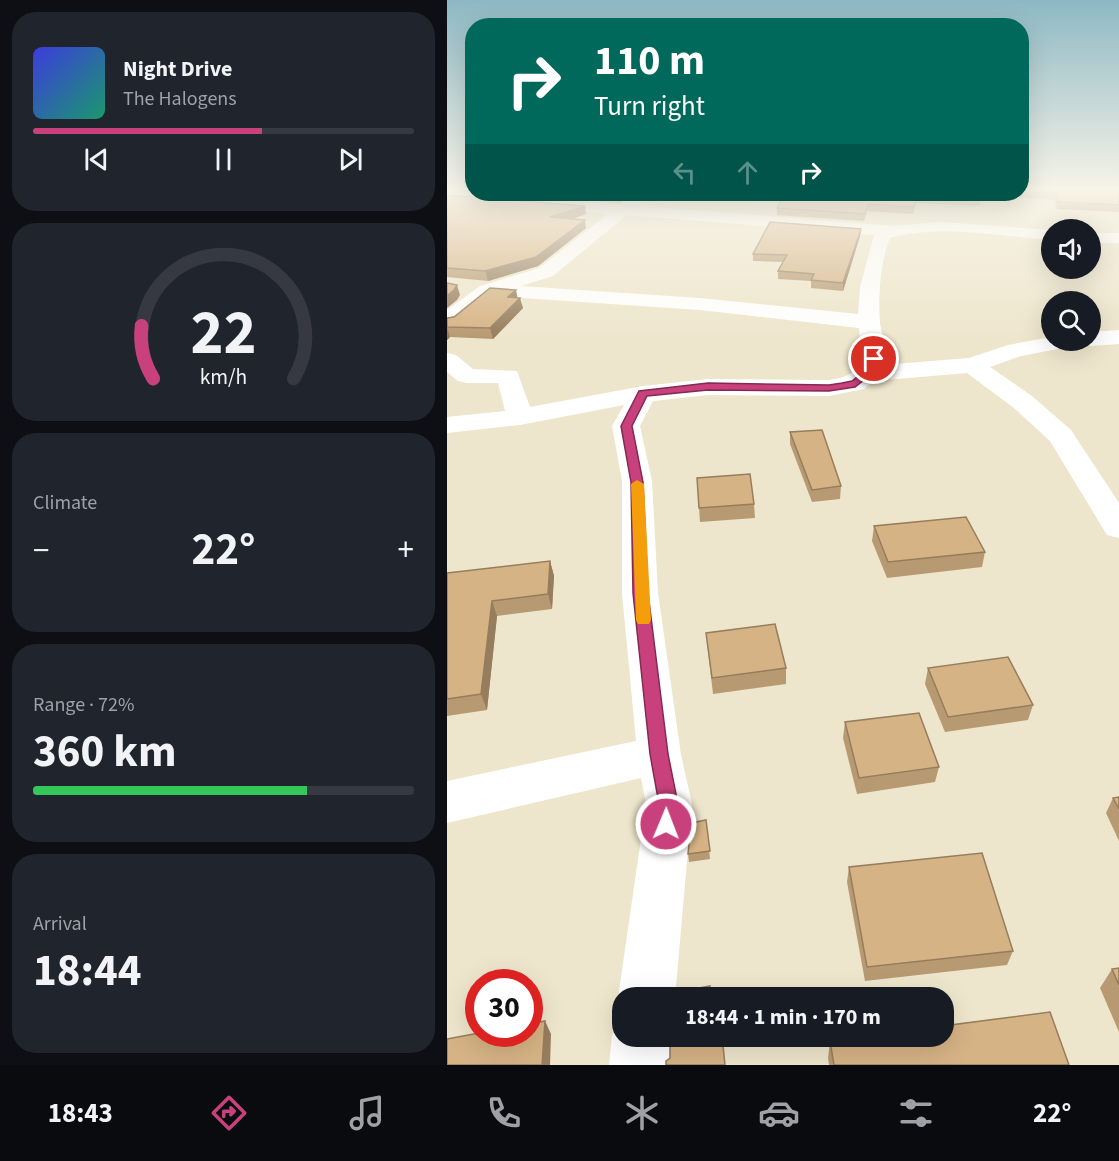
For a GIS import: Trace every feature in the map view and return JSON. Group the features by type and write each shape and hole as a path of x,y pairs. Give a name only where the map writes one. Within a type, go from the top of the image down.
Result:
{"street":[{"path":"447,320 487,290 546,272 566,258 585,239"},
{"path":"447,425 520,417 643,394 708,387 829,388 855,384 866,374 874,359 869,322 870,287 881,239"},
{"path":"1101,239 1117,241"},
{"path":"447,320 482,288 459,286"},
{"path":"487,290 700,304 869,322"},
{"path":"1101,338 1119,337"},
{"path":"866,374 972,364 1016,350 1041,346"},
{"path":"447,360 467,376 508,376 520,417"},
{"path":"972,364 1023,402 1062,436 1119,528"},
{"path":"643,394 626,426 637,482 641,593 659,754 669,804 647,987"},
{"path":"577,408 626,426"},
{"path":"447,802 659,754"},
{"path":"639,1065 640,1047"}],"building":[{"path":"447,239 560,239 536,257 485,271 447,268"},
{"path":"761,239 858,239 843,283 811,280 814,274 778,271 787,255 753,254"},
{"path":"447,283 457,285 447,296"},
{"path":"490,288 516,290 508,297 520,298 490,328 447,327 447,318 454,317"},
{"path":"822,430 841,486 812,490 790,432"},
{"path":"750,474 754,504 699,508 697,478"},
{"path":"966,517 985,552 888,562 874,526"},
{"path":"550,561 548,594 492,601 481,694 447,699 447,573"},
{"path":"775,624 786,668 712,678 706,633"},
{"path":"1008,657 1033,705 948,717 928,668"},
{"path":"919,713 939,767 859,778 845,722"},
{"path":"1119,797 1119,809 1113,798"},
{"path":"706,820 710,851 688,854 691,823"},
{"path":"982,853 1013,951 867,967 849,867"},
{"path":"1119,968 1119,985 1112,969"},
{"path":"1050,1012 1069,1065 834,1065 831,1047 954,1047 954,1025"},
{"path":"543,1021 545,1021 542,1065 447,1065 447,1039 465,1036 465,1047 543,1047"},
{"path":"670,1047 723,1047 725,1065 666,1065 666,1061 670,1058"}],"slow traffic":[{"path":"637,484 643,620"}],"route":[{"path":"666,824 669,804 659,754 641,593 637,482 626,426 643,394 708,387 829,388 855,384 866,374 874,359"}]}
